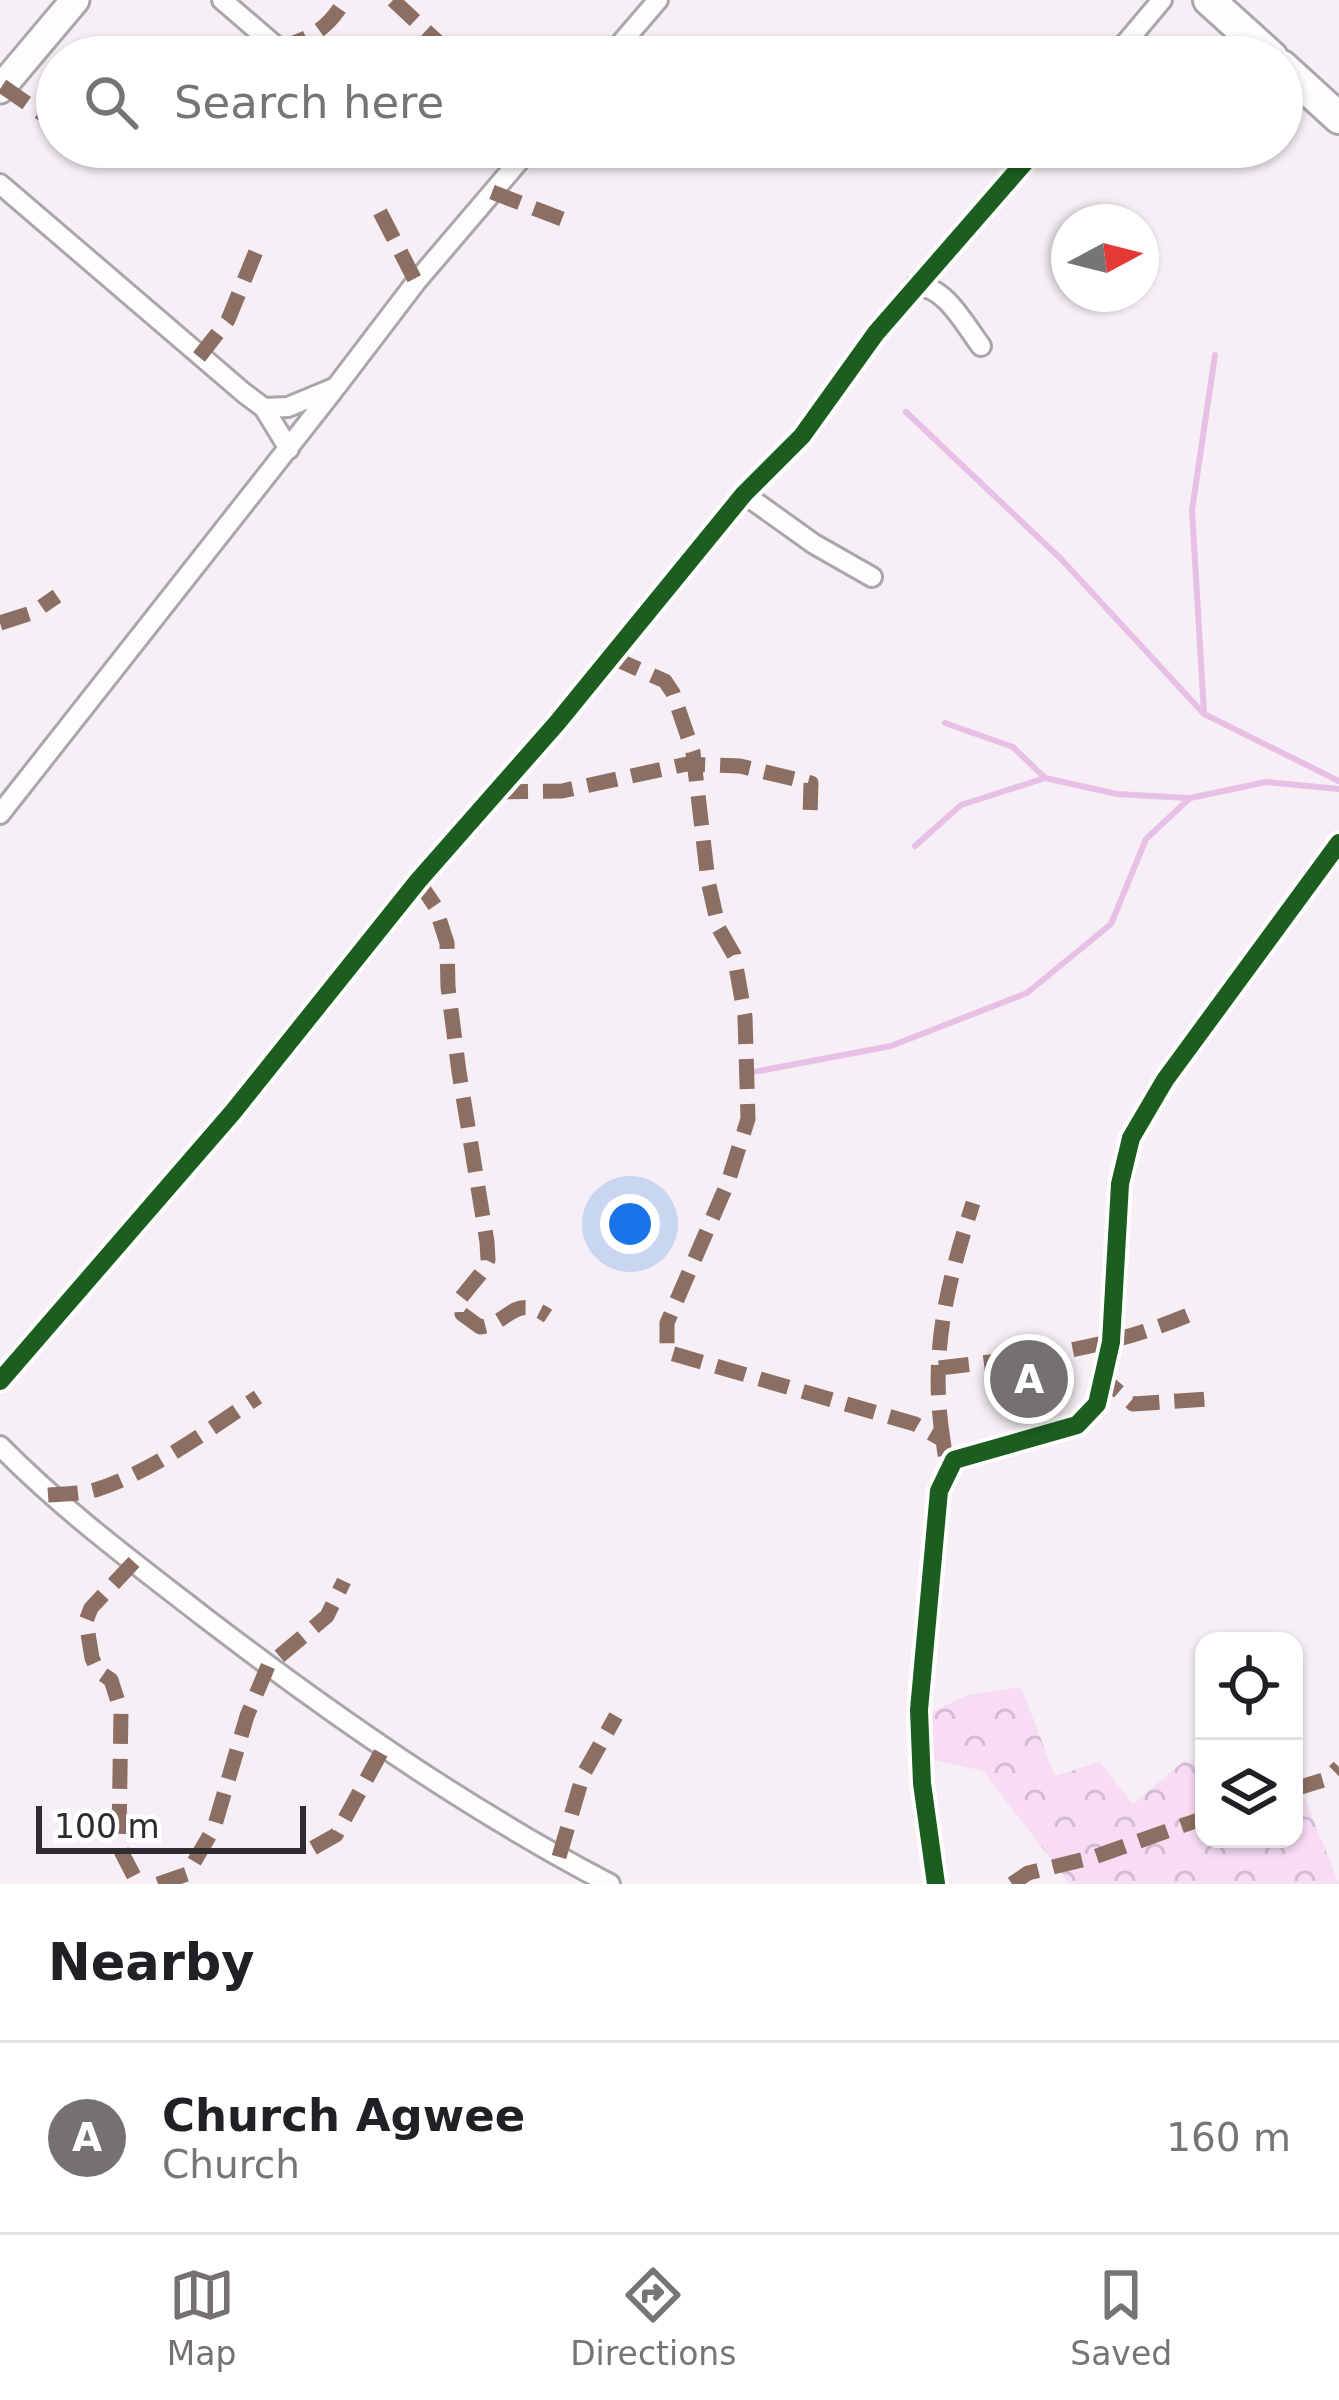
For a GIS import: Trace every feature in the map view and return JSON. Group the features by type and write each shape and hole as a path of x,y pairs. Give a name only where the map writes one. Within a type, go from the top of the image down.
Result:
{"main road":[{"path":"1209,0 1249,36"},
{"path":"1303,85 1339,118"}],"street":[{"path":"45,36 75,0"},
{"path":"222,0 264,36"},
{"path":"627,36 658,0"},
{"path":"1132,36 1162,0"},
{"path":"0,89 36,46"},
{"path":"0,814 416,282 513,168"},
{"path":"0,1381 233,1112 418,880 542,741 744,494 802,436 876,333 1019,168"},
{"path":"0,184 183,344 264,408 289,448"},
{"path":"915,286 937,291 981,346"},
{"path":"264,408 303,404 336,387"},
{"path":"744,494 814,544 872,577"},
{"path":"935,1884 922,1783 919,1710 939,1491 947,1469 963,1456 1077,1425 1097,1404 1111,1342 1120,1184 1131,1138 1165,1080 1339,843"},
{"path":"0,1446 48,1495 268,1666 384,1747 610,1884"}],"green space":[{"path":"1021,1687 1055,1776 1100,1762 1133,1804 1184,1761 1195,1764 1195,1848 1303,1848 1305,1799 1339,1884 1070,1884 983,1771 931,1759 922,1717 967,1695"}],"waterway":[{"path":"1204,714 1192,510 1215,355"},
{"path":"906,412 1061,559 1204,714 1339,781"},
{"path":"945,723 1013,747 1045,778 1117,794 1187,798"},
{"path":"915,846 961,805 1045,778"},
{"path":"748,1073 891,1046 1027,993 1111,924 1146,839 1190,798 1266,782 1339,789"}],"marked path":[{"path":"308,36 332,19 345,0"},
{"path":"393,0 432,36"},
{"path":"2,86 36,109"},
{"path":"492,192 575,224"},
{"path":"380,212 416,282"},
{"path":"199,357 228,320 261,239"},
{"path":"0,623 34,612 57,596"},
{"path":"611,657 665,681 673,693 693,752 708,881 719,929 734,955 745,1017 748,1119 728,1182 667,1323 667,1352 915,1424 943,1440 947,1469"},
{"path":"498,792 562,791 687,764 740,766 811,783 810,815"},
{"path":"418,881 435,906 447,943 459,1072 487,1242 488,1260 460,1299 462,1314 480,1327 519,1308 548,1316"},
{"path":"943,1440 939,1349 955,1262 973,1203"},
{"path":"939,1368 1102,1343 1198,1311"},
{"path":"1101,1369 1105,1380 1133,1404 1207,1399"},
{"path":"48,1495 95,1490 137,1473 258,1397"},
{"path":"134,1562 91,1608 86,1621 92,1658 98,1671 111,1680 121,1711 119,1835 122,1853 138,1884"},
{"path":"158,1884 187,1874 214,1828 247,1716 268,1666 327,1616 344,1581"},
{"path":"559,1857 583,1775 616,1716"},
{"path":"313,1848 336,1835 384,1747"},
{"path":"1303,1786 1327,1779 1339,1767"},
{"path":"1012,1884 1028,1873 1094,1857 1195,1821"}],"cycle path":[{"path":"0,1381 233,1112 418,881 557,723 744,494 802,436 876,333 1020,168"},
{"path":"936,1884 922,1783 919,1710 939,1491 954,1460 1077,1425 1097,1404 1111,1342 1120,1184 1131,1138 1165,1080 1339,843"}],"place":[{"name":"Church Agwee","path":"1029,1379"}]}
